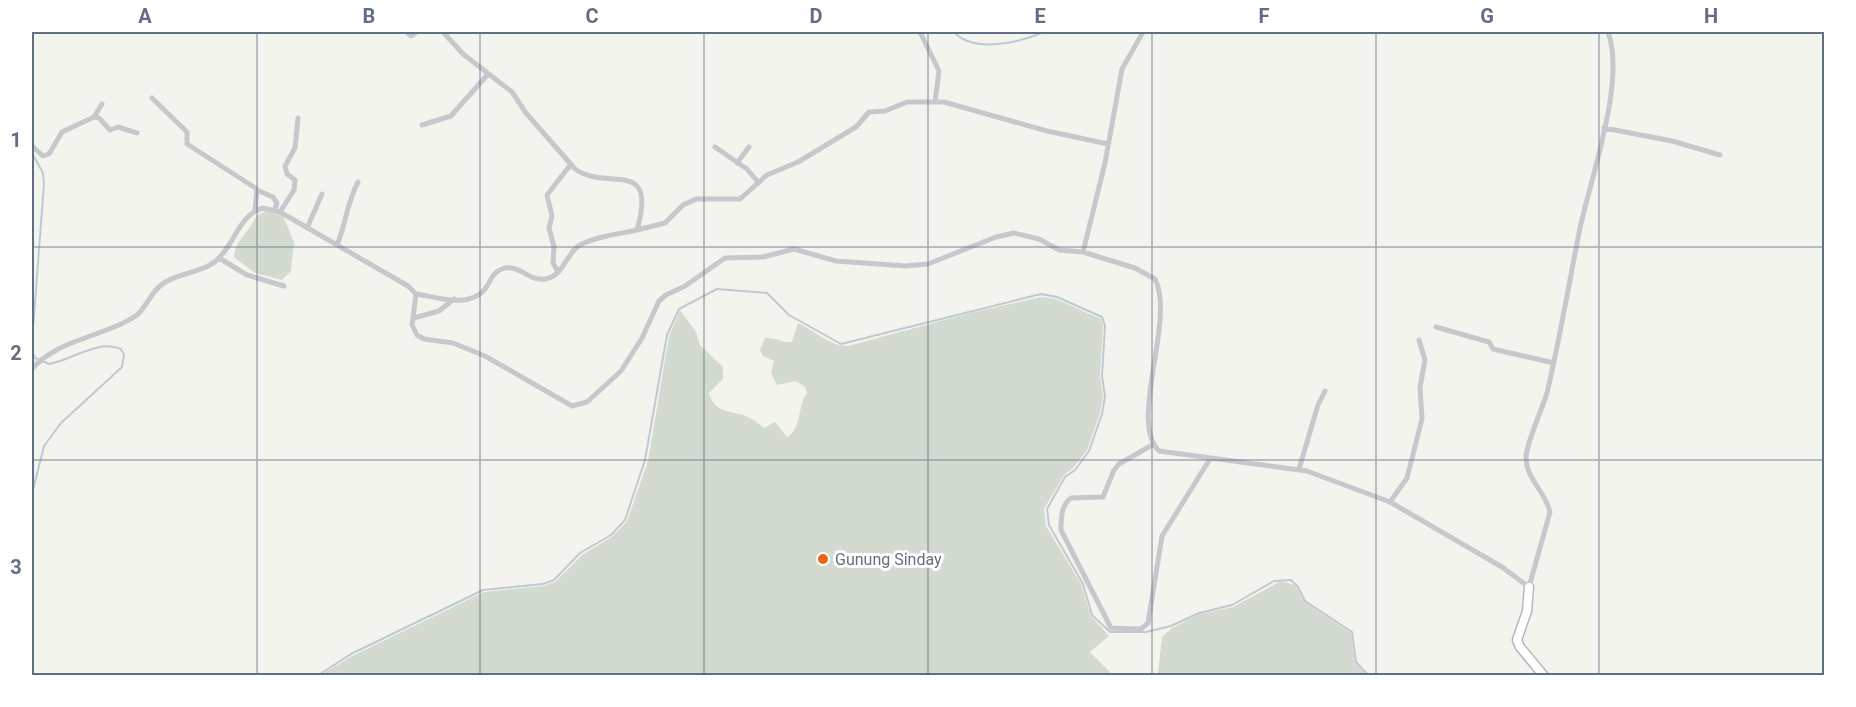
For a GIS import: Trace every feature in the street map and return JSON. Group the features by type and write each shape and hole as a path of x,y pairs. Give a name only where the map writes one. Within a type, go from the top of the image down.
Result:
{"street":[{"path":"407,32 411,36 417,32"},
{"path":"443,32 463,54 512,92 526,113 571,164 583,174 631,180 635,183 639,190 642,209 638,230"},
{"path":"920,32 939,71 935,102"},
{"path":"1083,252 1108,144 1122,69 1143,32"},
{"path":"1544,675 1518,644 1527,611 1529,587 1550,512 1527,465 1527,454 1545,401 1554,363 1580,227 1604,128 1614,52 1608,32"},
{"path":"422,124 450,116 488,74"},
{"path":"152,98 187,132 187,144 259,191 273,197 278,211"},
{"path":"255,210 266,207 278,211 408,286 416,294 471,299 480,295 494,273 506,268 518,268 542,280 558,272 578,246 664,223 683,205 696,199 740,200 758,182 856,127 869,112 885,111 907,102 935,102 969,107 1047,131 1108,144"},
{"path":"32,146 43,156 49,154 63,132 94,117 102,104"},
{"path":"94,117 99,118 110,130 118,127 136,133"},
{"path":"278,211 295,187 295,180 286,171 285,164 295,148 298,118"},
{"path":"1604,128 1672,141 1720,155"},
{"path":"715,147 758,182"},
{"path":"737,163 749,147"},
{"path":"558,272 553,263 554,247 549,228 552,216 547,195 571,164"},
{"path":"337,244 345,226 358,182"},
{"path":"33,367 41,359 136,315 163,284 211,265 219,258 255,210 259,191"},
{"path":"307,228 322,194"},
{"path":"416,294 414,332 424,339 453,343 485,356 572,406 587,402 621,371 642,338 659,301 725,258 762,256 794,249 836,261 906,266 928,264 996,237 1014,233 1039,238 1059,250 1083,252 1144,272 1158,285 1160,303 1148,419 1154,444 1166,453 1299,469 1390,502 1502,567 1529,587"},
{"path":"219,258 247,275 284,286"},
{"path":"414,318 440,311 454,299"},
{"path":"1436,327 1489,342 1491,349 1554,363"},
{"path":"1390,502 1407,478 1422,419 1420,387 1425,360 1419,340"},
{"path":"1299,469 1318,405 1325,391"},
{"path":"1154,444 1119,464 1114,470 1103,497 1071,498 1067,501 1062,513 1061,530 1111,628 1141,629 1148,623 1162,536 1210,459"}],"shaded area":[{"path":"266,211 283,216 294,242 291,271 282,280 255,273 234,257 237,246 256,216"},
{"path":"1041,297 1056,299 1101,319 1103,326 1100,376 1103,397 1100,413 1087,450 1073,468 1064,475 1044,509 1046,526 1081,584 1091,616 1109,636 1090,652 1113,675 321,675 352,656 484,592 543,586 555,582 582,555 613,536 627,521 648,461 669,336 680,310 696,332 700,345 723,367 723,379 709,393 716,405 726,411 746,416 764,428 775,422 787,437 798,422 802,403 807,393 805,387 796,381 777,385 771,373 774,361 763,356 760,350 765,338 792,342 798,323 828,341 848,346 970,313"},
{"path":"1281,581 1295,585 1305,602 1351,633 1355,663 1367,675 1151,675 1158,674 1162,637 1172,628 1199,614 1233,607"}],"waterway":[{"path":"954,32 973,43 985,44 1011,42 1044,32"},
{"path":"32,153 43,173 44,184 32,342"},
{"path":"317,676 351,654 483,590 543,584 554,580 580,553 611,535 625,520 645,460 667,335 679,309 717,289 767,293 789,315 841,344 1041,294 1057,297 1102,317 1105,326 1102,376 1105,397 1102,414 1089,451 1075,470 1065,477 1047,509 1049,525 1083,584 1092,615 1110,632 1146,632 1171,626 1199,613 1232,605 1274,581 1291,580 1298,587 1305,601 1352,632 1356,662 1369,676"},
{"path":"32,350 35,358 49,364 94,348 121,349 124,355 122,367 61,423 44,446 32,494"}],"place":[{"name":"Gunung Sinday","path":"823,559"}]}
